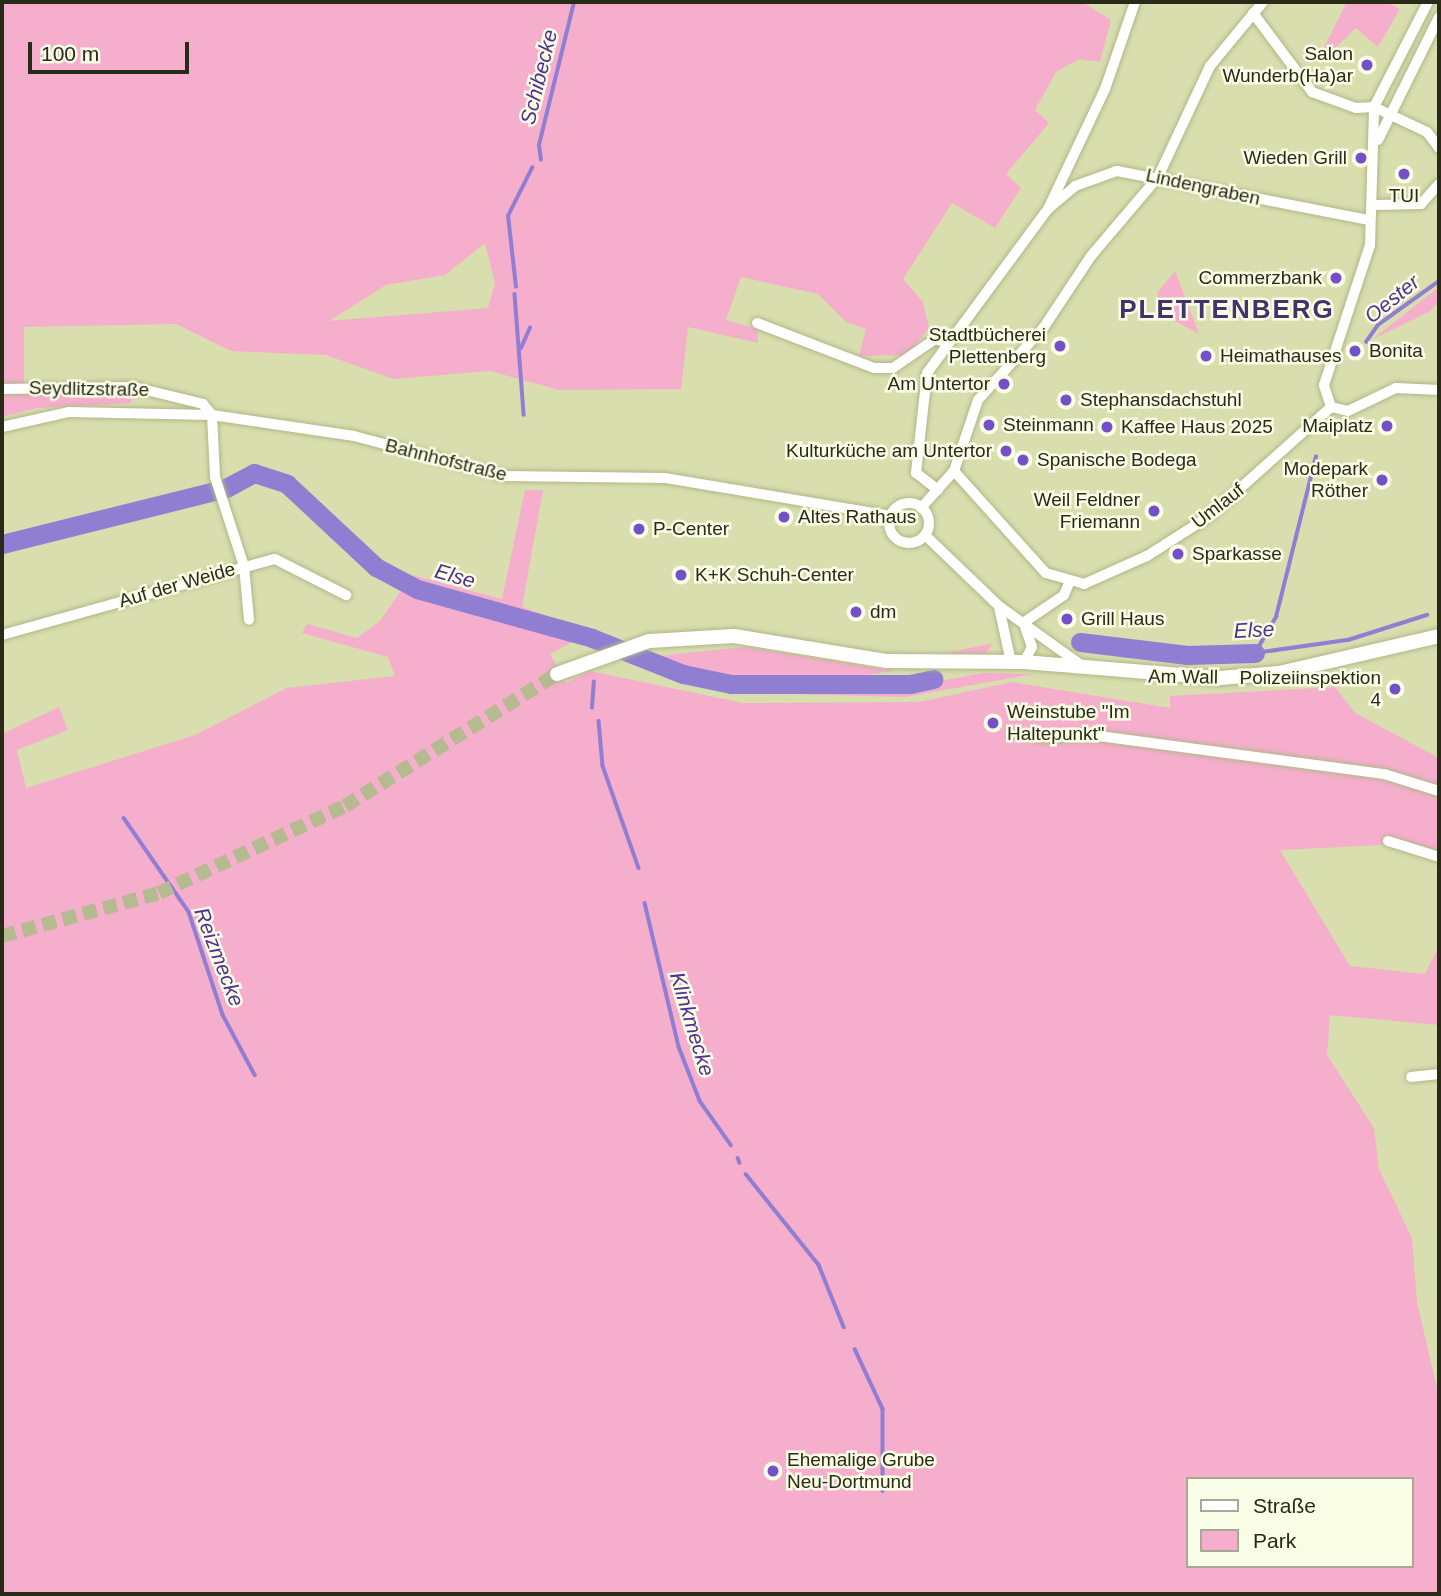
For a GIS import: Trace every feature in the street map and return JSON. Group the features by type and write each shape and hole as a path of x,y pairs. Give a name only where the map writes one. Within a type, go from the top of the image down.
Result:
{"main road":[{"name":"Am Wall","path":"557,674 594,657 649,641 734,636 887,661 1018,662 1090,671 1259,676 1439,636"}],"street":[{"path":"938,490 918,478 916,438 927,373 945,342 1048,209 1105,89 1135,2"},
{"path":"921,508 954,471 985,388 1044,327 1091,256 1158,177 1210,66 1263,2"},
{"path":"1376,144 1439,15 1427,3 1374,107 1375,205 1369,220 1362,279 1324,385 1331,407 1348,411 1396,388 1439,390"},
{"path":"1253,13 1312,92 1356,108 1374,107 1427,132 1439,148"},
{"name":"Lindengraben","path":"1048,209 1106,173 1158,177 1369,220"},
{"path":"1375,205 1421,204 1439,184"},
{"path":"757,323 874,368 893,368 935,339 945,342"},
{"name":"Seydlitzstraße","path":"2,390 85,384 169,391 212,415"},
{"name":"Umlauf","path":"1069,583 1103,579 1175,539 1287,450 1331,407"},
{"name":"Bahnhofstraße","path":"2,427 69,412 212,415 354,436 504,476 665,478 891,516"},
{"path":"212,415 215,477 244,566 248,620"},
{"path":"954,471 1038,567 1069,583 1065,595 1023,624"},
{"path":"905,504 921,508 929,519 925,535 913,542 899,540 891,516 905,504"},
{"path":"925,535 999,606 1090,671"},
{"name":"Auf der Weide","path":"2,635 244,566 283,559 346,595"},
{"path":"999,606 1018,662 1032,647 1023,624"},
{"path":"1036,737 1099,736 1384,774 1439,791"},
{"path":"1388,841 1439,857"},
{"path":"1411,1077 1439,1074"}],"green space":[{"path":"2,2 1082,2 1111,20 1100,62 1079,59 1056,72 1035,110 1049,123 1006,174 1021,188 995,228 952,203 903,279 923,302 929,328 907,355 859,356 866,329 846,322 818,294 741,277 726,320 757,329 758,343 688,327 681,389 559,390 490,371 393,379 326,355 231,351 176,324 24,327 24,382 131,394 131,403 37,408 2,417","holes":["485,243 495,283 488,308 329,321 386,285 445,275"]},
{"path":"1347,2 1386,2 1400,9 1378,47 1356,28 1328,55 1323,49"},
{"path":"1175,271 1199,334 1164,315 1157,293"},
{"path":"1439,287 1439,302 1429,312 1373,339"},
{"path":"525,490 543,490 522,607 591,632 550,654 566,683 590,671 743,703 919,702 1012,682 1170,708 1170,696 1335,687 1355,713 1439,758 1439,857 1402,844 1280,850 1350,966 1425,974 1439,946 1439,1025 1330,1015 1327,1055 1374,1128 1379,1169 1412,1238 1417,1302 1439,1397 1439,1594 2,1594 2,734 59,707 68,730 17,750 26,788 195,735 287,688 395,676 388,657 302,633 307,624 357,638 380,621 412,575 502,599"},
{"path":"993,643 986,653 942,654"},
{"path":"744,647 894,671 830,680 742,679 649,657"},
{"path":"983,673 1033,674 905,697 714,692 881,692"}],"waterway":[{"name":"Schibecke","path":"541,160 539,145 574,2"},
{"name":"Schibecke","path":"516,287 508,216 532,168"},
{"name":"Oester","path":"1366,342 1378,325 1439,281"},
{"name":"Schibecke","path":"515,294 524,415"},
{"path":"521,348 530,328"},
{"name":"Oester","path":"1255,653 1276,617 1316,457"},
{"name":"Else","path":"2,544 226,488 254,473 287,484 376,567 417,589 592,638 683,674 731,684 910,684 933,679"},
{"name":"Else","path":"1255,653 1348,640 1427,615"},
{"name":"Else","path":"1080,642 1187,655 1255,653"},
{"name":"Klinkmecke","path":"592,708 594,682"},
{"name":"Klinkmecke","path":"599,721 603,766 639,868"},
{"name":"Reizmecke","path":"124,818 189,912 223,1015 255,1075"},
{"name":"Klinkmecke","path":"645,903 679,1047 700,1101 731,1145"},
{"name":"Klinkmecke","path":"738,1158 740,1163"},
{"name":"Klinkmecke","path":"746,1174 819,1265 844,1327"},
{"name":"Klinkmecke","path":"855,1349 883,1409 883,1491"}],"tunnel":[{"path":"2,936 159,893 345,806 557,674"}],"place":[{"name":"Salon Wunderb(Ha)ar","path":"1367,65"},
{"name":"Wieden Grill","path":"1361,158"},
{"name":"TUI","path":"1404,174"},
{"name":"Commerzbank","path":"1336,278"},
{"name":"Stadtbücherei Plettenberg","path":"1060,346"},
{"name":"Bonita","path":"1355,351"},
{"name":"Heimathauses","path":"1206,356"},
{"name":"Am Untertor","path":"1004,384"},
{"name":"Stephansdachstuhl","path":"1066,400"},
{"name":"Steinmann","path":"989,425"},
{"name":"Maiplatz","path":"1387,426"},
{"name":"Kaffee Haus 2025","path":"1107,427"},
{"name":"Kulturküche am Untertor","path":"1006,451"},
{"name":"Spanische Bodega","path":"1023,460"},
{"name":"Modepark Röther","path":"1382,480"},
{"name":"Weil Feldner Friemann","path":"1154,511"},
{"name":"Altes Rathaus","path":"784,517"},
{"name":"P-Center","path":"639,529"},
{"name":"Sparkasse","path":"1178,554"},
{"name":"K+K Schuh-Center","path":"681,575"},
{"name":"dm","path":"856,612"},
{"name":"Grill Haus","path":"1067,619"},
{"name":"Polizeiinspektion 4","path":"1395,689"},
{"name":"Weinstube \"Im Haltepunkt\"","path":"993,723"},
{"name":"Ehemalige Grube Neu-Dortmund","path":"773,1471"}],"district":[{"name":"PLETTENBERG","path":"1227,310"}]}
